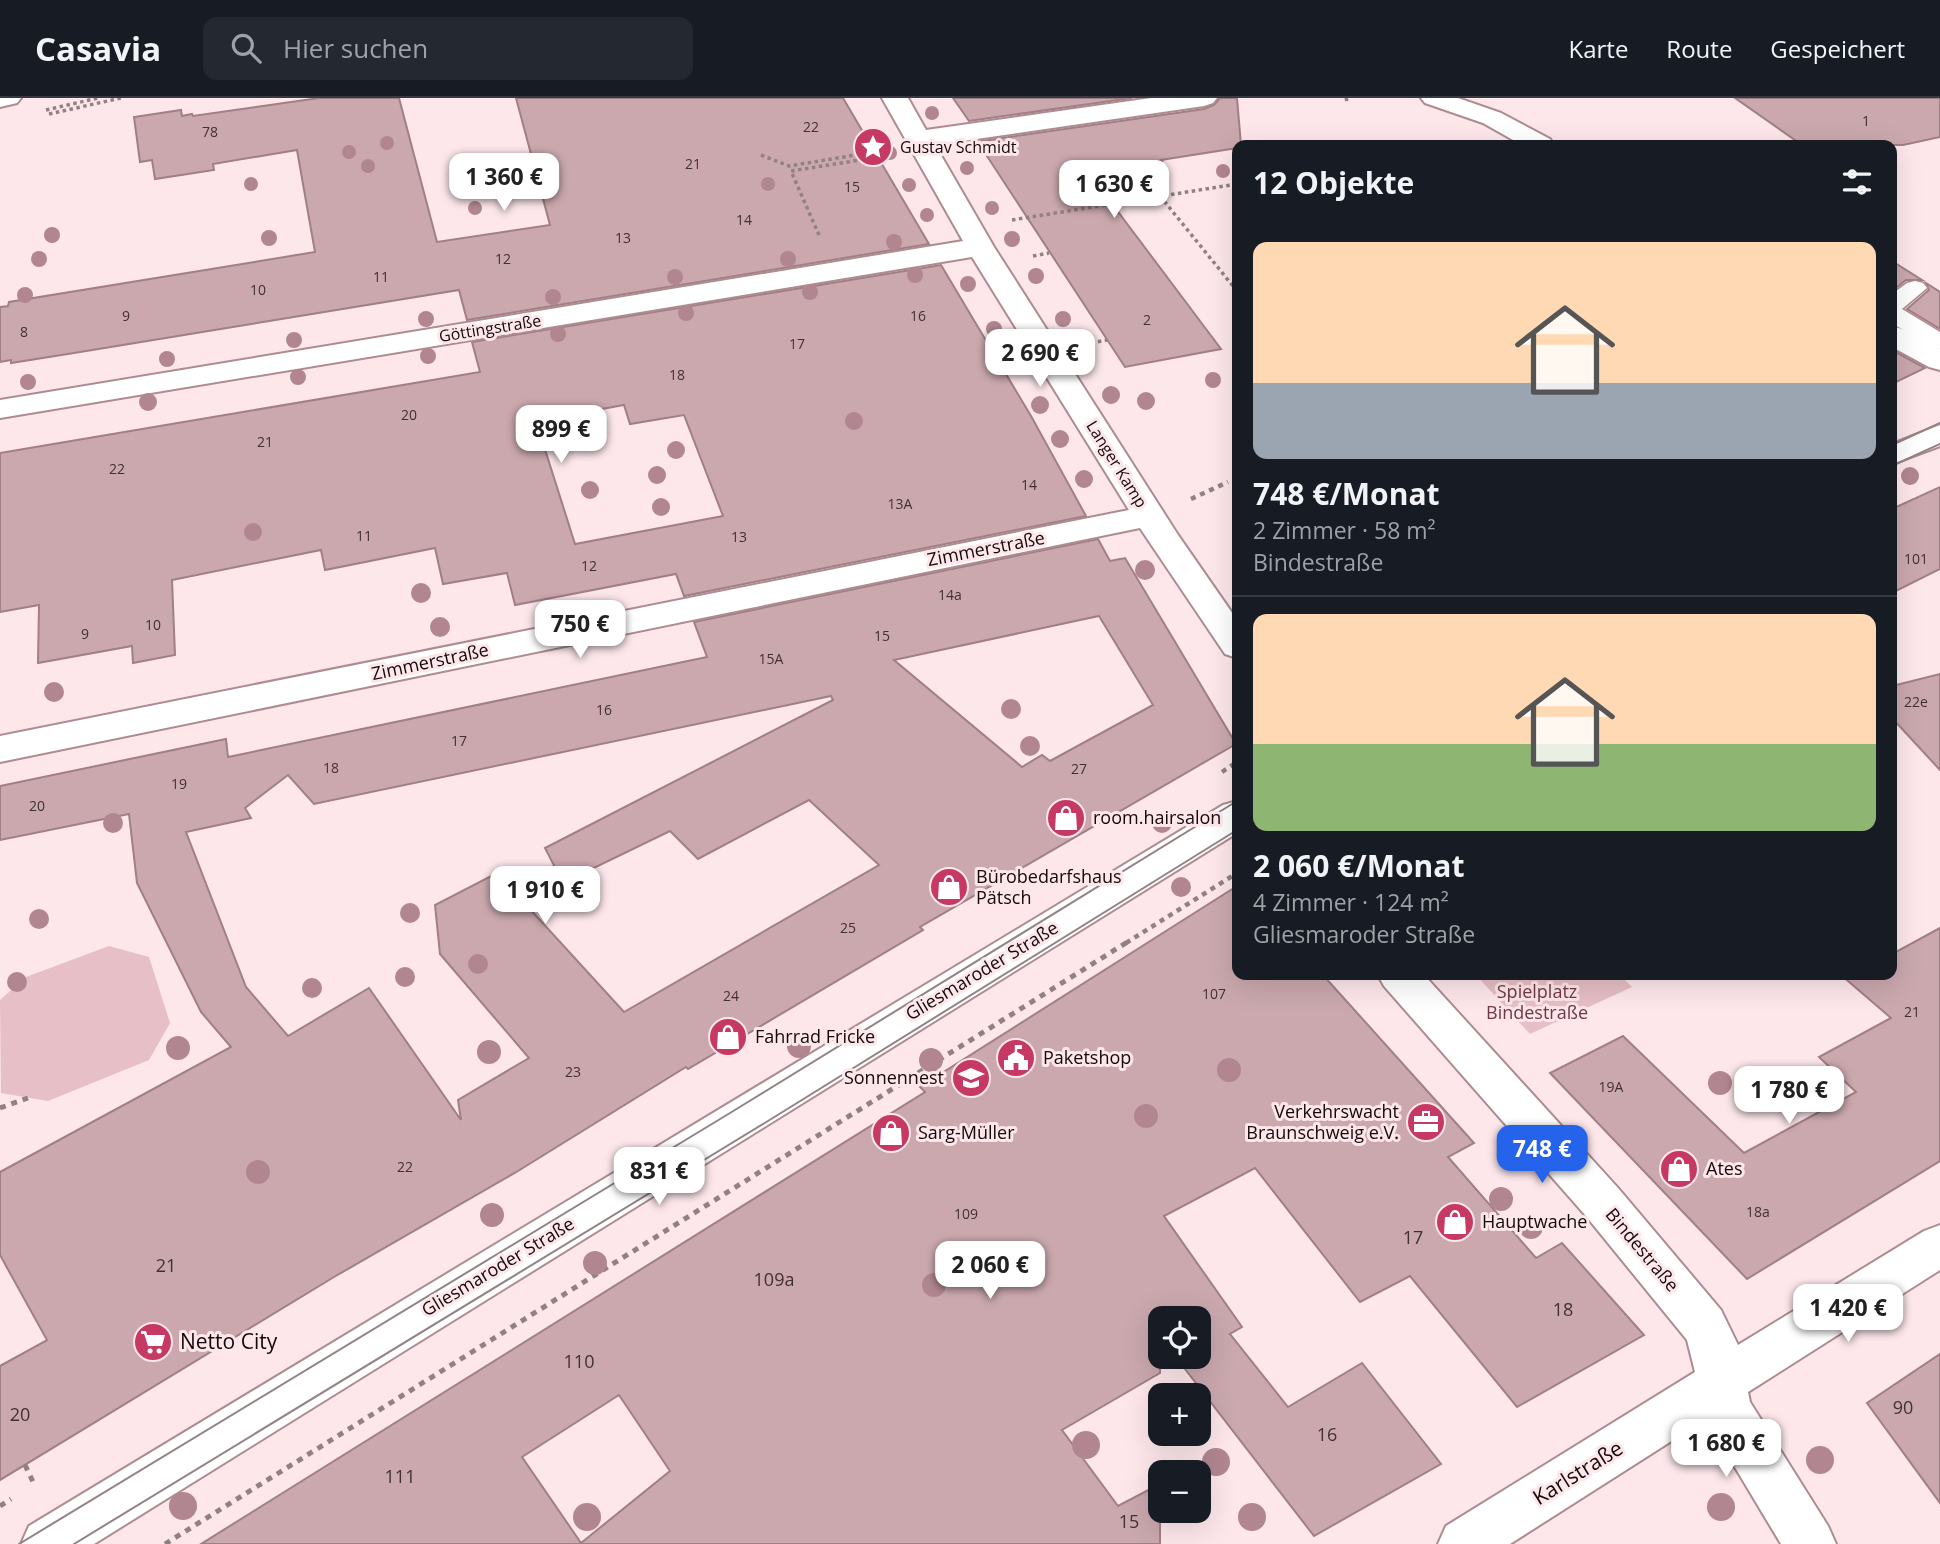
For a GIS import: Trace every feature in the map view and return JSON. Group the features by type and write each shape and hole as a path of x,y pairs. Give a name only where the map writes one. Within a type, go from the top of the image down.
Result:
{"street":[{"path":"0,99 8,98"},
{"name":"Langer Kamp","path":"895,98 980,247 1149,516 1232,639"},
{"path":"919,139 1204,98"},
{"path":"1434,98 1492,118 1532,140"},
{"name":"Göttingstraße","path":"0,409 980,247"},
{"path":"1897,338 1940,361"},
{"path":"1897,453 1940,434"},
{"name":"Zimmerstraße","path":"0,749 1149,516"},
{"name":"Gliesmaroder Straße","path":"47,1544 1232,818"},
{"name":"Bindestraße","path":"1402,980 1602,1202 1704,1325 1716,1350 1726,1409 1810,1544"},
{"name":"Karlstraße","path":"1465,1544 1940,1245"}],"lane":[{"path":"1897,301 1915,288"},
{"path":"1897,316 1940,342"}],"path":[{"path":"49,114 121,98"},
{"path":"761,155 789,166 881,151"},
{"path":"821,238 791,170 884,156"},
{"path":"1004,222 1232,185"},
{"path":"1159,195 1232,284"},
{"path":"1084,344 1107,340"},
{"path":"1184,501 1228,482"},
{"path":"165,1544 1232,877"},
{"path":"0,1108 28,1098"},
{"path":"25,1465 34,1486"}],"green space":[{"path":"109,946 149,957 170,1023 149,1060 48,1101 1,1093 0,1000 26,977"},
{"name":"Spielplatz Bindestraße","path":"1481,980 1625,980 1632,987 1530,1034"}],"building":[{"path":"319,98 399,98 437,242 550,225 516,98 843,98 929,244 467,320 459,290 11,363 11,360 0,362 0,307 8,306 9,302 315,252 297,150 213,164 214,170 155,179 152,160 140,162 134,117 181,110 182,116 193,116"},
{"path":"953,98 1132,98 969,121"},
{"path":"1220,98 1237,98 1241,140 1232,140 1232,149 1161,160 1153,163 1160,171 1095,181 1221,349 1125,367 983,150 988,149 982,141 1204,109 1214,105"},
{"path":"1735,98 1940,98 1940,137 1903,145 1897,145 1897,140 1795,140"},
{"path":"1897,264 1922,280 1906,280 1897,287"},
{"path":"941,265 1031,416 1086,516 684,596 676,574 515,605 507,573 443,584 435,548 325,570 321,550 172,580 175,655 133,663 132,646 38,663 39,605 0,612 0,453 480,372 472,342","holes":["624,405 630,424 684,415 723,516 575,544 536,421"]},
{"path":"1926,283 1940,292 1940,329 1907,309 1929,290"},
{"path":"1897,353 1925,368 1897,382"},
{"path":"1940,487 1940,569 1897,590 1897,507"},
{"path":"1098,539 1110,561 1125,558 1232,737 1232,746 920,927 923,930 688,1069 686,1067 518,1171 334,1277 0,1480 0,1366 47,1340 0,1255 0,1172 231,1047 201,1012 137,883 129,814 0,840 0,786 226,739 228,757 707,657 694,622","holes":["1099,616 1153,705 1050,761 1042,755 1022,767 894,660","831,696 833,700 545,848 563,883 670,831 698,859 809,800 879,865 624,1012 497,873 435,905 440,954 529,1058 458,1100 461,1120 369,988 288,1036 246,987 186,832 251,818 245,808 288,775 314,804"]},
{"path":"1940,674 1940,770 1897,723 1897,685"},
{"path":"1232,889 1232,980 1327,980 1474,1143 1448,1157 1536,1258 1562,1243 1644,1335 1517,1407 1410,1276 1360,1302 1255,1168 1164,1216 1242,1327 1230,1334 1288,1407 1362,1363 1441,1464 1314,1536 1211,1403 1211,1383 1196,1383 1185,1369 1211,1369 1211,1306 1148,1306 1148,1369 1160,1369 1160,1373 1062,1430 1118,1506 1148,1490 1148,1523 1160,1523 1160,1544 201,1544 925,1092 920,1087","holes":["619,1395 670,1471 581,1543 522,1457"]},
{"path":"1940,928 1940,1161 1747,1279 1550,1073 1623,1036 1744,1153 1856,1092 1819,1057 1891,1018 1847,980 1897,980 1897,951"},
{"path":"1940,1354 1940,1503 1867,1403"}],"tram line":[{"path":"1897,443 1940,423"},
{"path":"1897,464 1940,444"},
{"path":"19,1544 730,1113 1232,804"},
{"path":"74,1544 768,1121 1232,833"}],"place":[{"name":"Gustav Schmidt","path":"873,147"},
{"name":"room.hairsalon","path":"1066,818"},
{"name":"Bürobedarfshaus Pätsch","path":"949,887"},
{"name":"Fahrrad Fricke","path":"728,1037"},
{"name":"Paketshop","path":"1016,1058"},
{"name":"Sonnennest","path":"971,1078"},
{"name":"Verkehrswacht Braunschweig e.V.","path":"1426,1122"},
{"name":"Sarg-Müller","path":"891,1133"},
{"name":"Ates","path":"1679,1169"},
{"name":"Hauptwache","path":"1455,1222"},
{"name":"Netto City","path":"153,1342"}]}
